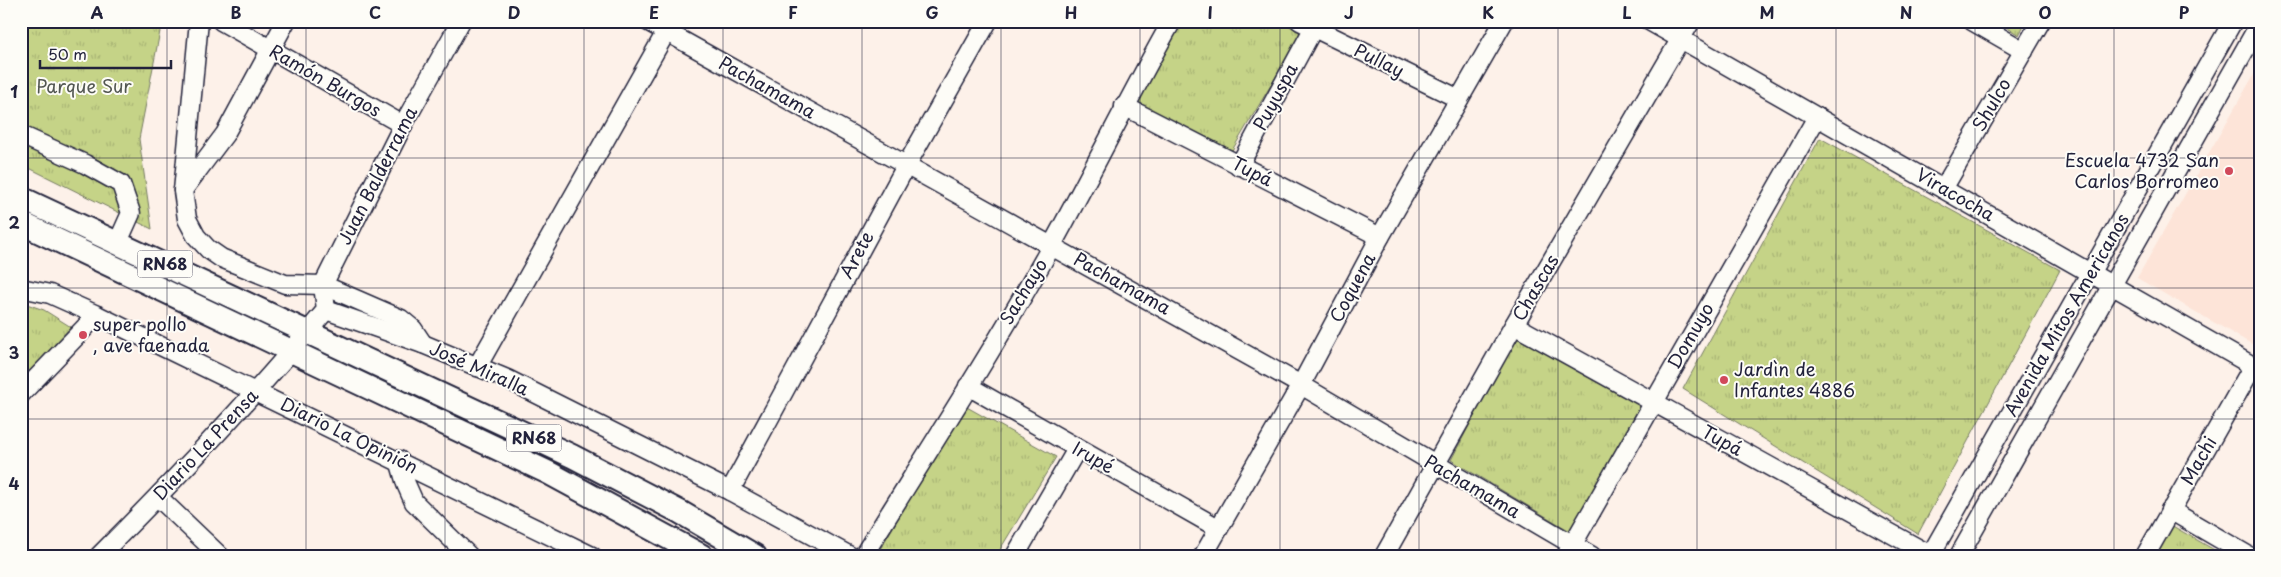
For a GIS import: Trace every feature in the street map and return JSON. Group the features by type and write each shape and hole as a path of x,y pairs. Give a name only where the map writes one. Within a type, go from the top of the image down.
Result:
{"main road":[{"name":"RN68","path":"21,198 572,456 680,512 755,556"},
{"name":"RN68","path":"21,223 549,473 702,556"}],"street":[{"name":"José Miralla","path":"199,21 183,191 187,219 196,236 208,249 221,258 285,284 323,285 401,319 414,330 423,344 507,379 730,491 850,556"},
{"name":"Ramón Burgos","path":"221,21 403,125"},
{"path":"183,191 225,134 272,51 286,21"},
{"name":"Juan Balderrama","path":"323,285 403,125 461,21"},
{"name":"Pachamama","path":"647,21 1302,385 1436,465 1569,550 1592,556"},
{"name":"Arete","path":"730,491 906,166 988,21"},
{"name":"Sachayo","path":"862,556 968,386 1052,245 1124,106 1172,21"},
{"name":"Coquena","path":"1202,556 1302,385 1380,237 1504,21"},
{"name":"Viracocha","path":"1649,21 2114,285 2256,368"},
{"name":"Chascas","path":"1384,556 1514,325 1691,21"},
{"path":"1972,21 2024,51"},
{"name":"Shulco","path":"1943,188 2041,21"},
{"name":"Avenida Mitos Americanos","path":"1930,556 2233,21"},
{"name":"Avenida Mitos Americanos","path":"1959,556 2114,285 2260,23"},
{"name":"Pullay","path":"1307,25 1458,99"},
{"name":"Puyuspa","path":"1239,166 1307,25"},
{"path":"477,367 666,32"},
{"name":"Tupá","path":"1124,106 1380,237"},
{"name":"Domuyo","path":"1569,550 1817,117"},
{"path":"21,134 85,164 121,184 130,213 118,242"},
{"path":"21,279 50,294"},
{"path":"308,331 326,310 323,285"},
{"name":"Diario La Opinión","path":"21,288 50,294 97,315 399,460 592,556"},
{"path":"326,310 423,344"},
{"path":"21,394 97,315"},
{"name":"Tupá","path":"1514,325 1653,404 1930,556"},
{"name":"Diario La Prensa","path":"99,556 158,497 257,392 308,331"},
{"name":"Machi","path":"2145,556 2170,510 2256,368"},
{"name":"Irupé","path":"968,386 1218,528"},
{"path":"1015,556 1076,449"},
{"path":"399,460 414,502 469,556"},
{"path":"158,497 220,556"},
{"path":"2170,510 2249,556"}],"shaded area":[{"name":"Escuela 4732 San Carlos Borromeo","path":"2260,64 2260,349 2137,278"}],"green space":[{"name":"Parque Sur","path":"21,21 162,21 139,139 152,229 21,164"},
{"path":"1180,21 1280,21 1302,33 1231,152 1135,101"},
{"path":"1996,21 2026,21 2019,35"},
{"path":"1820,138 2060,270 1918,534 1683,389"},
{"path":"21,302 44,310 71,327 21,380"},
{"path":"1516,337 1640,406 1570,531 1451,460"},
{"path":"965,406 1056,457 996,556 876,556"},
{"path":"2169,524 2225,556 2153,556"}],"place":[{"name":"Escuela 4732 San Carlos Borromeo","path":"2229,171"},
{"name":"super pollo , ave faenada","path":"83,335"},
{"name":"Jardìn de Infantes 4886","path":"1724,380"}]}
